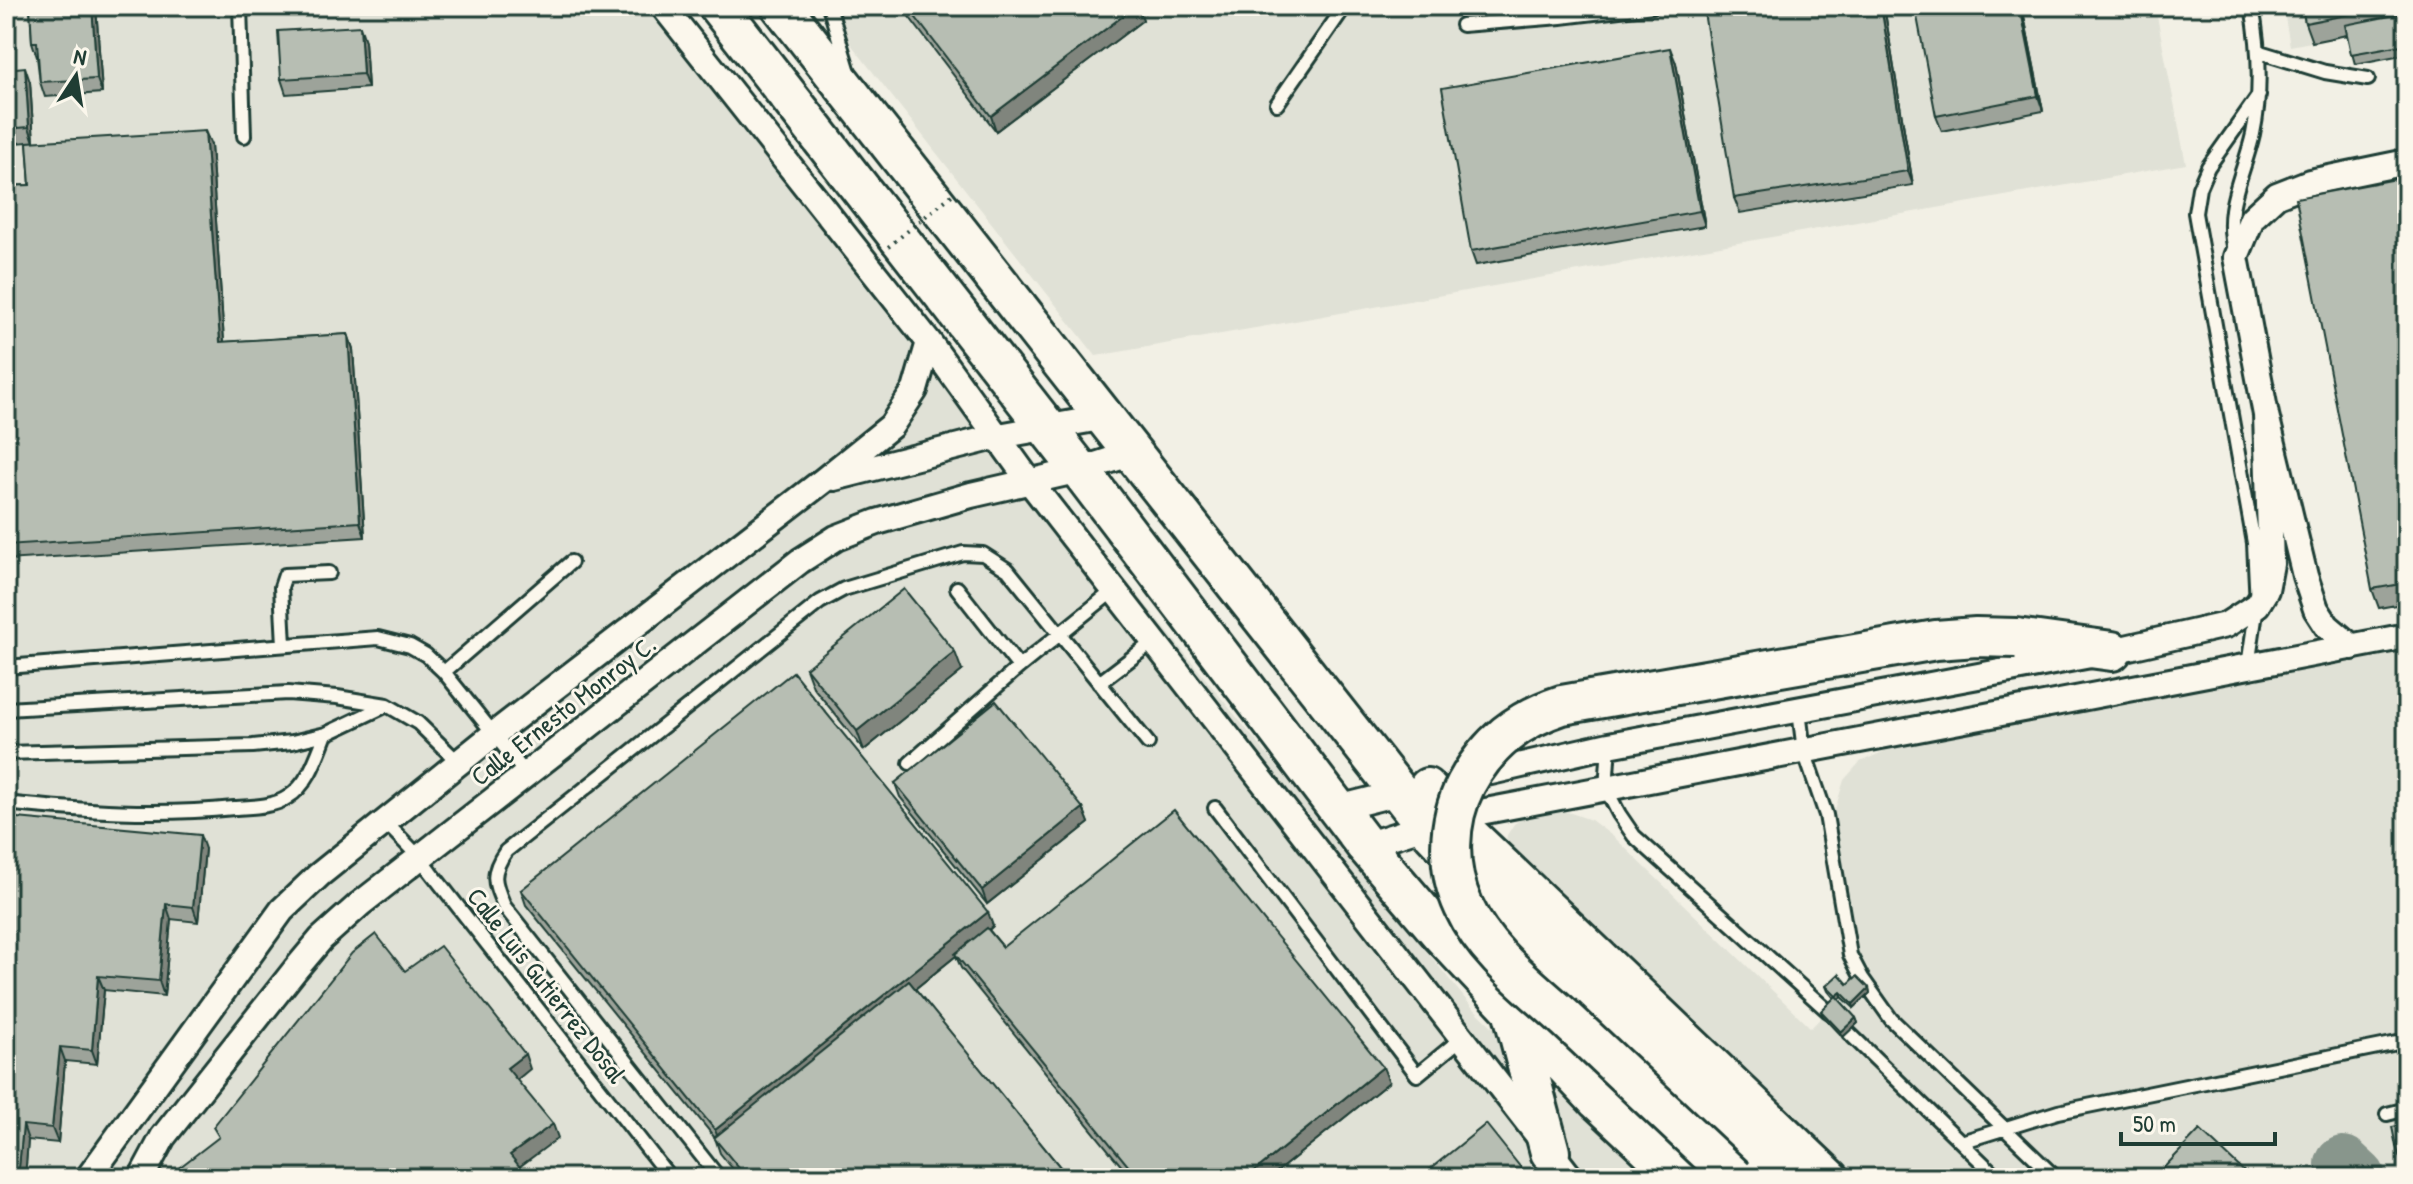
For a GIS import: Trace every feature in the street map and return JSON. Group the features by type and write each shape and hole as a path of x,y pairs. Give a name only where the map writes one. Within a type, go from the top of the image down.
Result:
{"main road":[{"path":"718,6 1080,470 1365,845 1440,933 1597,1100 1680,1178"},
{"path":"781,6 1133,453 1540,946 1784,1178"},
{"path":"1735,1178 1479,934 1464,907 1453,868 1451,843 1459,798 1479,762 1500,739 1524,721 1562,705 1936,640 2016,638 2112,651"},
{"path":"1512,1010 1561,1165"}],"street":[{"path":"663,6 929,342 1030,482 1561,1165"},
{"path":"2352,647 2327,626 2316,609 2305,576 2266,415 2236,257 2252,218 2277,195 2310,182 2407,162"},
{"name":"Calle Ernesto Monroy C.","path":"88,1178 282,910 319,875 493,735 891,426 915,390 929,342"},
{"path":"1338,808 1609,745 2112,651 2226,625 2257,605 2266,590 2271,564 2266,415"},
{"name":"Calle Ernesto Monroy C.","path":"824,480 999,436 1106,417"},
{"name":"Calle Ernesto Monroy C.","path":"141,1178 163,1137 321,939 526,774 800,561 836,538 877,522 1080,470 1133,453"},
{"path":"1365,845 1439,821 2407,636"},
{"path":"1439,821 1832,1178"}],"lane":[{"path":"240,6 244,136"},
{"path":"829,6 858,106"},
{"path":"1277,104 1345,6"},
{"path":"1462,25 1560,12 1653,6"},
{"path":"2236,257 2230,238 2229,215 2252,136 2259,95 2260,52 2252,6"},
{"path":"2260,52 2325,72 2368,79"},
{"path":"2248,666 2257,605 2254,543 2195,213 2199,188 2208,167 2259,95"},
{"path":"719,1178 504,906 495,885 495,867 506,851 820,602 844,589 963,553 983,554 1008,570 1148,743"},
{"path":"444,672 571,562"},
{"path":"284,645 281,587 285,575 329,573"},
{"path":"957,588 1019,667"},
{"path":"910,763 1019,667 1114,590"},
{"path":"6,667 378,638 395,640 426,655 444,672 526,774"},
{"path":"1099,683 1154,641"},
{"path":"6,709 288,693 337,697 387,705 418,723 459,763"},
{"path":"6,753 253,746 292,742 326,734 387,705"},
{"path":"1799,711 1804,751 1826,815 1850,955 1862,978 1891,1019 2056,1178"},
{"path":"6,803 95,812 206,811 263,805 286,799 298,789 310,772 326,734"},
{"path":"1609,745 1606,789 1634,836 1828,1011"},
{"path":"1215,808 1417,1075 1462,1038"},
{"name":"Calle Luis Gutierrez Dosal","path":"386,823 420,858 670,1178"},
{"path":"1848,1032 1998,1178"},
{"path":"1961,1142 2058,1112 2407,1041"},
{"path":"2387,1114 2407,1109"}],"path":[{"path":"882,252 953,194"}],"shaded area":[{"path":"6,6 660,6 1471,1006 1650,1178 6,1178"},
{"path":"821,6 2155,6 2186,164 1096,356"},
{"path":"2283,6 2407,6 2386,57 2355,64 2348,35 2290,46"},
{"path":"2407,650 2407,1178 1845,1178 1506,843 1514,824 1525,816 1546,811 1568,812 1591,820 1615,838 1811,1028 1837,1001 1828,991 1850,989 1870,972 1859,953 1834,813 1844,780 1860,762 1887,750"}],"building":[{"path":"30,6 92,6 97,79 40,82 37,42 32,42"},
{"path":"907,6 1136,6 991,116"},
{"path":"1703,6 1881,6 1908,171 1734,198"},
{"path":"1915,6 2020,6 2038,96 1936,116"},
{"path":"2302,6 2392,6 2305,23"},
{"path":"2405,13 2407,44 2351,54 2345,25"},
{"path":"360,26 363,74 281,79 278,31"},
{"path":"1670,48 1700,211 1471,251 1442,88"},
{"path":"25,67 29,127 6,129 6,69"},
{"path":"205,131 220,342 348,334 360,522 6,545 6,186 30,185 27,142"},
{"path":"2407,177 2407,583 2372,589 2296,198"},
{"path":"904,589 955,652 857,731 806,668"},
{"path":"793,672 988,912 715,1130 521,890"},
{"path":"996,701 1083,808 982,890 895,783"},
{"path":"1174,810 1383,1067 1246,1178 1138,1178 955,954 987,928 1003,947"},
{"path":"6,817 200,835 193,907 166,904 159,981 98,976 92,1050 60,1047 52,1128 23,1125 18,1178 6,1178"},
{"path":"376,934 405,971 440,946 525,1054 507,1068 553,1124 510,1155 529,1178 168,1178 219,1137 213,1127 352,953"},
{"path":"1839,974 1848,984 1857,976 1869,988 1853,1004 1841,992 1836,996 1826,986"},
{"path":"909,981 1069,1178 747,1178 714,1138"},
{"path":"1836,996 1856,1018 1841,1032 1821,1011"},
{"path":"1486,1124 1529,1178 1419,1178"},
{"path":"2407,1124 2407,1144 2396,1146 2392,1127"},
{"path":"2200,1130 2251,1178 2154,1178"}],"taxiway":[{"path":"2343,1164 2358,1178"}]}
